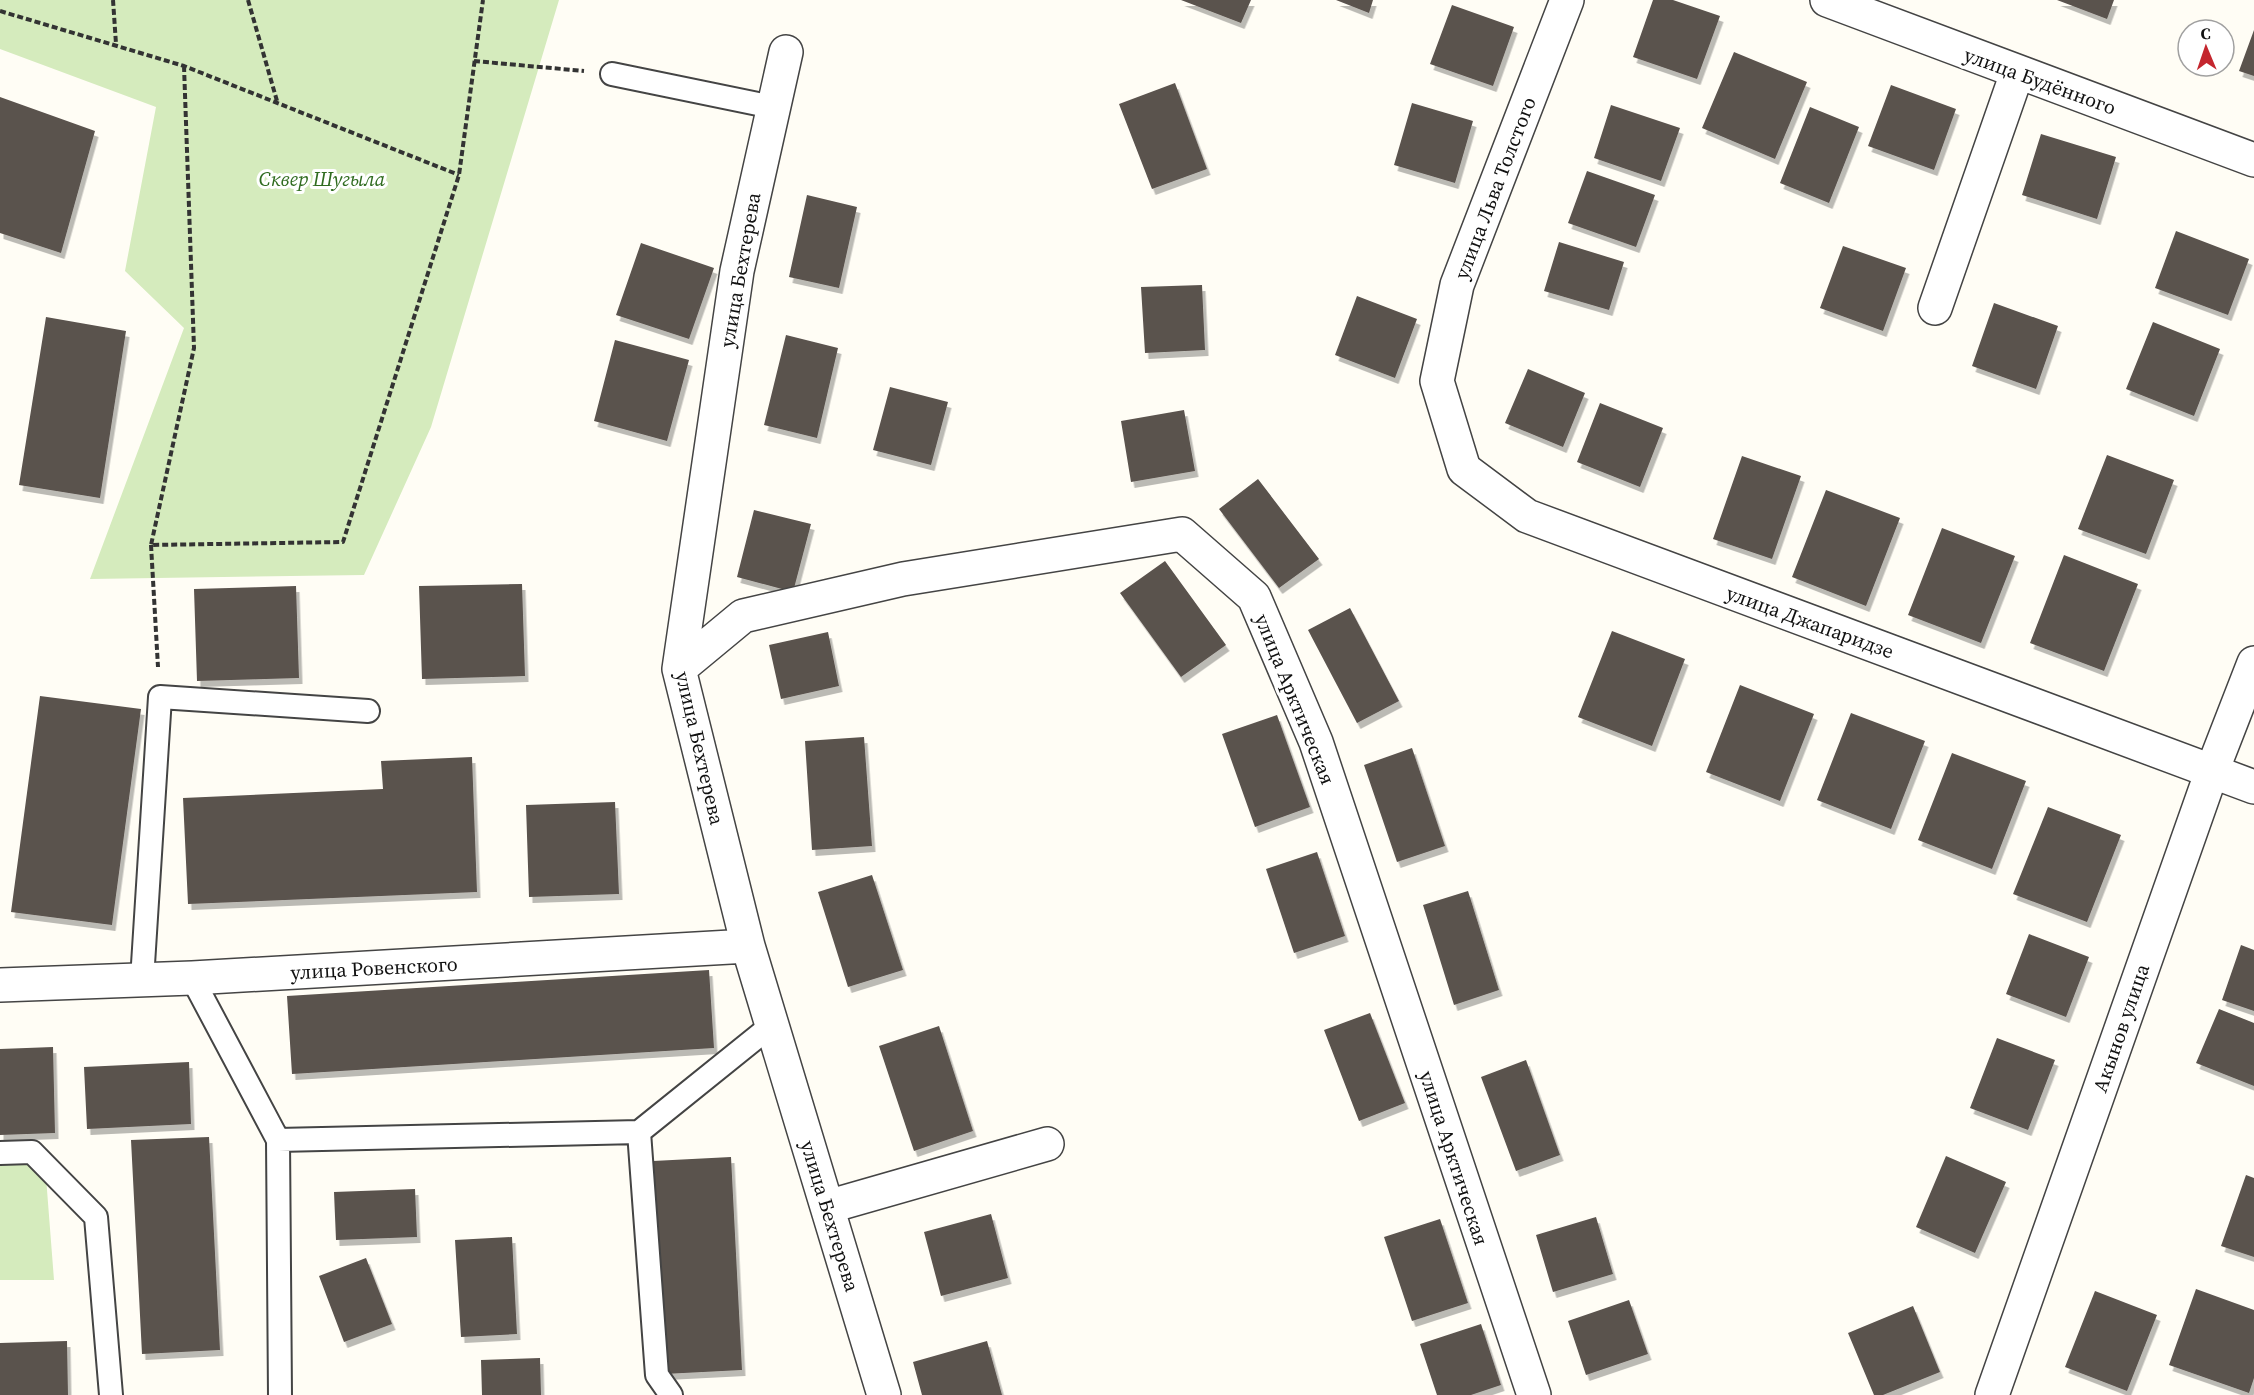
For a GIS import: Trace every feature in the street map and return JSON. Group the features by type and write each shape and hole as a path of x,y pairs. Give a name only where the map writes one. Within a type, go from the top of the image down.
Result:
{"street":[{"name":"улица Льва Толстого","path":"1437,381 1457,285 1567,0"},
{"name":"улица Будённого","path":"1827,0 2254,160"},
{"name":"улица Бехтерева","path":"786,52 737,271 679,669 748,946 884,1395"},
{"path":"1935,308 2017,73"},
{"name":"улица Джапаридзе","path":"1437,381 1464,469 1527,516 2254,787"},
{"name":"улица Арктическая","path":"679,669 743,616 903,579 1182,534 1254,597 1316,742 1534,1395"},
{"name":"Акынов улица","path":"1992,1395 2212,771 2254,663"},
{"name":"улица Ровенского","path":"0,985 192,978 748,946"},
{"path":"827,1207 1047,1144"}],"lane":[{"path":"612,74 773,107"},
{"path":"142,980 160,697 368,711"},
{"path":"192,978 278,1140 280,1395"},
{"path":"278,1140 639,1132 772,1025"},
{"path":"639,1132 657,1375 671,1395"},
{"path":"0,1153 32,1152 96,1217 111,1395"}],"path":[{"path":"113,0 116,44"},
{"path":"248,0 277,101"},
{"path":"151,545 343,542 459,175 483,0"},
{"path":"0,11 184,66 459,175"},
{"path":"474,61 612,74"},
{"path":"160,697 151,545 194,348 184,66"}],"green space":[{"name":"Сквер Шугыла","path":"0,0 559,0 431,427 364,575 90,579 184,328 125,271 156,107 0,49"},
{"path":"28,1161 46,1177 54,1280 0,1280 0,1162"}],"building":[{"path":"1181,0 1251,0 1241,23"},
{"path":"1336,0 1373,0 1369,13"},
{"path":"1653,0 1673,0 1720,16 1697,79 1633,57"},
{"path":"2057,0 2114,0 2107,19"},
{"path":"1452,5 1514,27 1493,86 1430,64"},
{"path":"2254,30 2254,76 2239,71"},
{"path":"1734,52 1807,82 1775,159 1702,128"},
{"path":"1175,83 1207,169 1152,189 1119,104"},
{"path":"1891,85 1956,109 1934,170 1868,146"},
{"path":"0,97 95,131 61,253 0,233"},
{"path":"1412,103 1473,121 1455,183 1394,165"},
{"path":"1611,105 1680,128 1661,181 1594,158"},
{"path":"1810,107 1859,127 1829,203 1780,183"},
{"path":"2041,134 2116,157 2097,219 2022,195"},
{"path":"1587,171 1655,195 1636,247 1568,223"},
{"path":"807,195 857,207 839,288 789,277"},
{"path":"2176,231 2249,259 2228,315 2155,288"},
{"path":"1559,242 1624,262 1609,310 1544,291"},
{"path":"641,243 714,268 689,339 616,315"},
{"path":"1843,246 1906,268 1883,331 1820,308"},
{"path":"1202,285 1205,350 1145,353 1141,287"},
{"path":"1357,296 1417,319 1395,378 1335,355"},
{"path":"1994,303 2058,326 2036,389 1972,366"},
{"path":"46,317 126,331 100,498 19,485"},
{"path":"2153,322 2220,349 2194,416 2126,389"},
{"path":"786,335 838,348 817,438 764,425"},
{"path":"615,340 689,360 667,441 594,421"},
{"path":"1528,369 1585,393 1563,447 1505,423"},
{"path":"890,387 948,402 931,465 873,450"},
{"path":"1600,403 1663,428 1640,487 1577,462"},
{"path":"1184,410 1195,471 1131,482 1121,421"},
{"path":"2107,455 2174,480 2146,554 2078,529"},
{"path":"1742,456 1801,476 1772,559 1713,539"},
{"path":"1258,479 1319,559 1279,588 1219,509"},
{"path":"1826,490 1900,518 1866,606 1792,577"},
{"path":"754,510 811,524 793,592 737,577"},
{"path":"1942,528 2015,556 1981,643 1908,615"},
{"path":"2064,555 2138,584 2104,671 2030,643"},
{"path":"1165,561 1226,645 1181,677 1120,593"},
{"path":"522,584 525,676 422,679 419,586"},
{"path":"296,586 299,678 197,681 194,589"},
{"path":"1350,608 1399,701 1357,723 1308,630"},
{"path":"1612,631 1685,659 1652,746 1578,717"},
{"path":"828,632 839,686 781,699 769,645"},
{"path":"1740,685 1814,714 1780,801 1706,772"},
{"path":"40,696 141,709 112,925 11,912"},
{"path":"1851,713 1925,741 1891,829 1817,800"},
{"path":"1277,715 1310,807 1255,827 1222,734"},
{"path":"864,737 872,846 812,850 805,741"},
{"path":"1412,748 1445,846 1397,862 1364,765"},
{"path":"1952,753 2026,781 1992,869 1918,840"},
{"path":"472,757 477,892 188,904 183,798 383,789 381,761"},
{"path":"615,802 619,894 529,897 526,805"},
{"path":"2048,807 2121,835 2087,922 2013,894"},
{"path":"1317,852 1345,936 1294,953 1266,869"},
{"path":"872,875 903,970 848,987 818,892"},
{"path":"1468,891 1499,990 1454,1005 1423,905"},
{"path":"2029,934 2089,957 2066,1017 2006,994"},
{"path":"2241,945 2254,950 2254,1011 2222,1000"},
{"path":"709,970 714,1048 292,1074 287,996"},
{"path":"2219,1009 2254,1023 2254,1086 2196,1063"},
{"path":"1370,1013 1405,1103 1359,1121 1324,1030"},
{"path":"939,1026 973,1131 914,1151 879,1046"},
{"path":"1997,1038 2055,1060 2028,1130 1970,1108"},
{"path":"53,1047 55,1133 0,1135 0,1049"},
{"path":"1526,1060 1560,1155 1516,1171 1481,1077"},
{"path":"189,1062 191,1124 87,1129 84,1067"},
{"path":"209,1137 220,1350 142,1354 131,1140"},
{"path":"1946,1156 2006,1182 1975,1253 1916,1227"},
{"path":"731,1157 742,1370 664,1374 653,1161"},
{"path":"2246,1175 2254,1178 2254,1257 2221,1246"},
{"path":"415,1189 417,1237 336,1240 334,1192"},
{"path":"991,1214 1008,1278 941,1296 924,1232"},
{"path":"1596,1217 1613,1274 1553,1292 1536,1235"},
{"path":"1440,1219 1468,1303 1412,1321 1384,1237"},
{"path":"512,1237 517,1334 461,1337 455,1240"},
{"path":"366,1258 392,1324 344,1342 319,1276"},
{"path":"2196,1289 2254,1310 2254,1378 2249,1393 2169,1365"},
{"path":"2095,1291 2157,1315 2127,1391 2065,1367"},
{"path":"1629,1300 1648,1354 1586,1375 1568,1321"},
{"path":"1913,1306 1940,1372 1883,1395 1874,1395 1848,1333"},
{"path":"1481,1324 1501,1385 1471,1395 1437,1395 1420,1344"},
{"path":"67,1341 68,1395 0,1395 0,1343"},
{"path":"987,1341 1002,1395 922,1395 913,1362"},
{"path":"540,1358 541,1395 482,1395 481,1360"}]}
